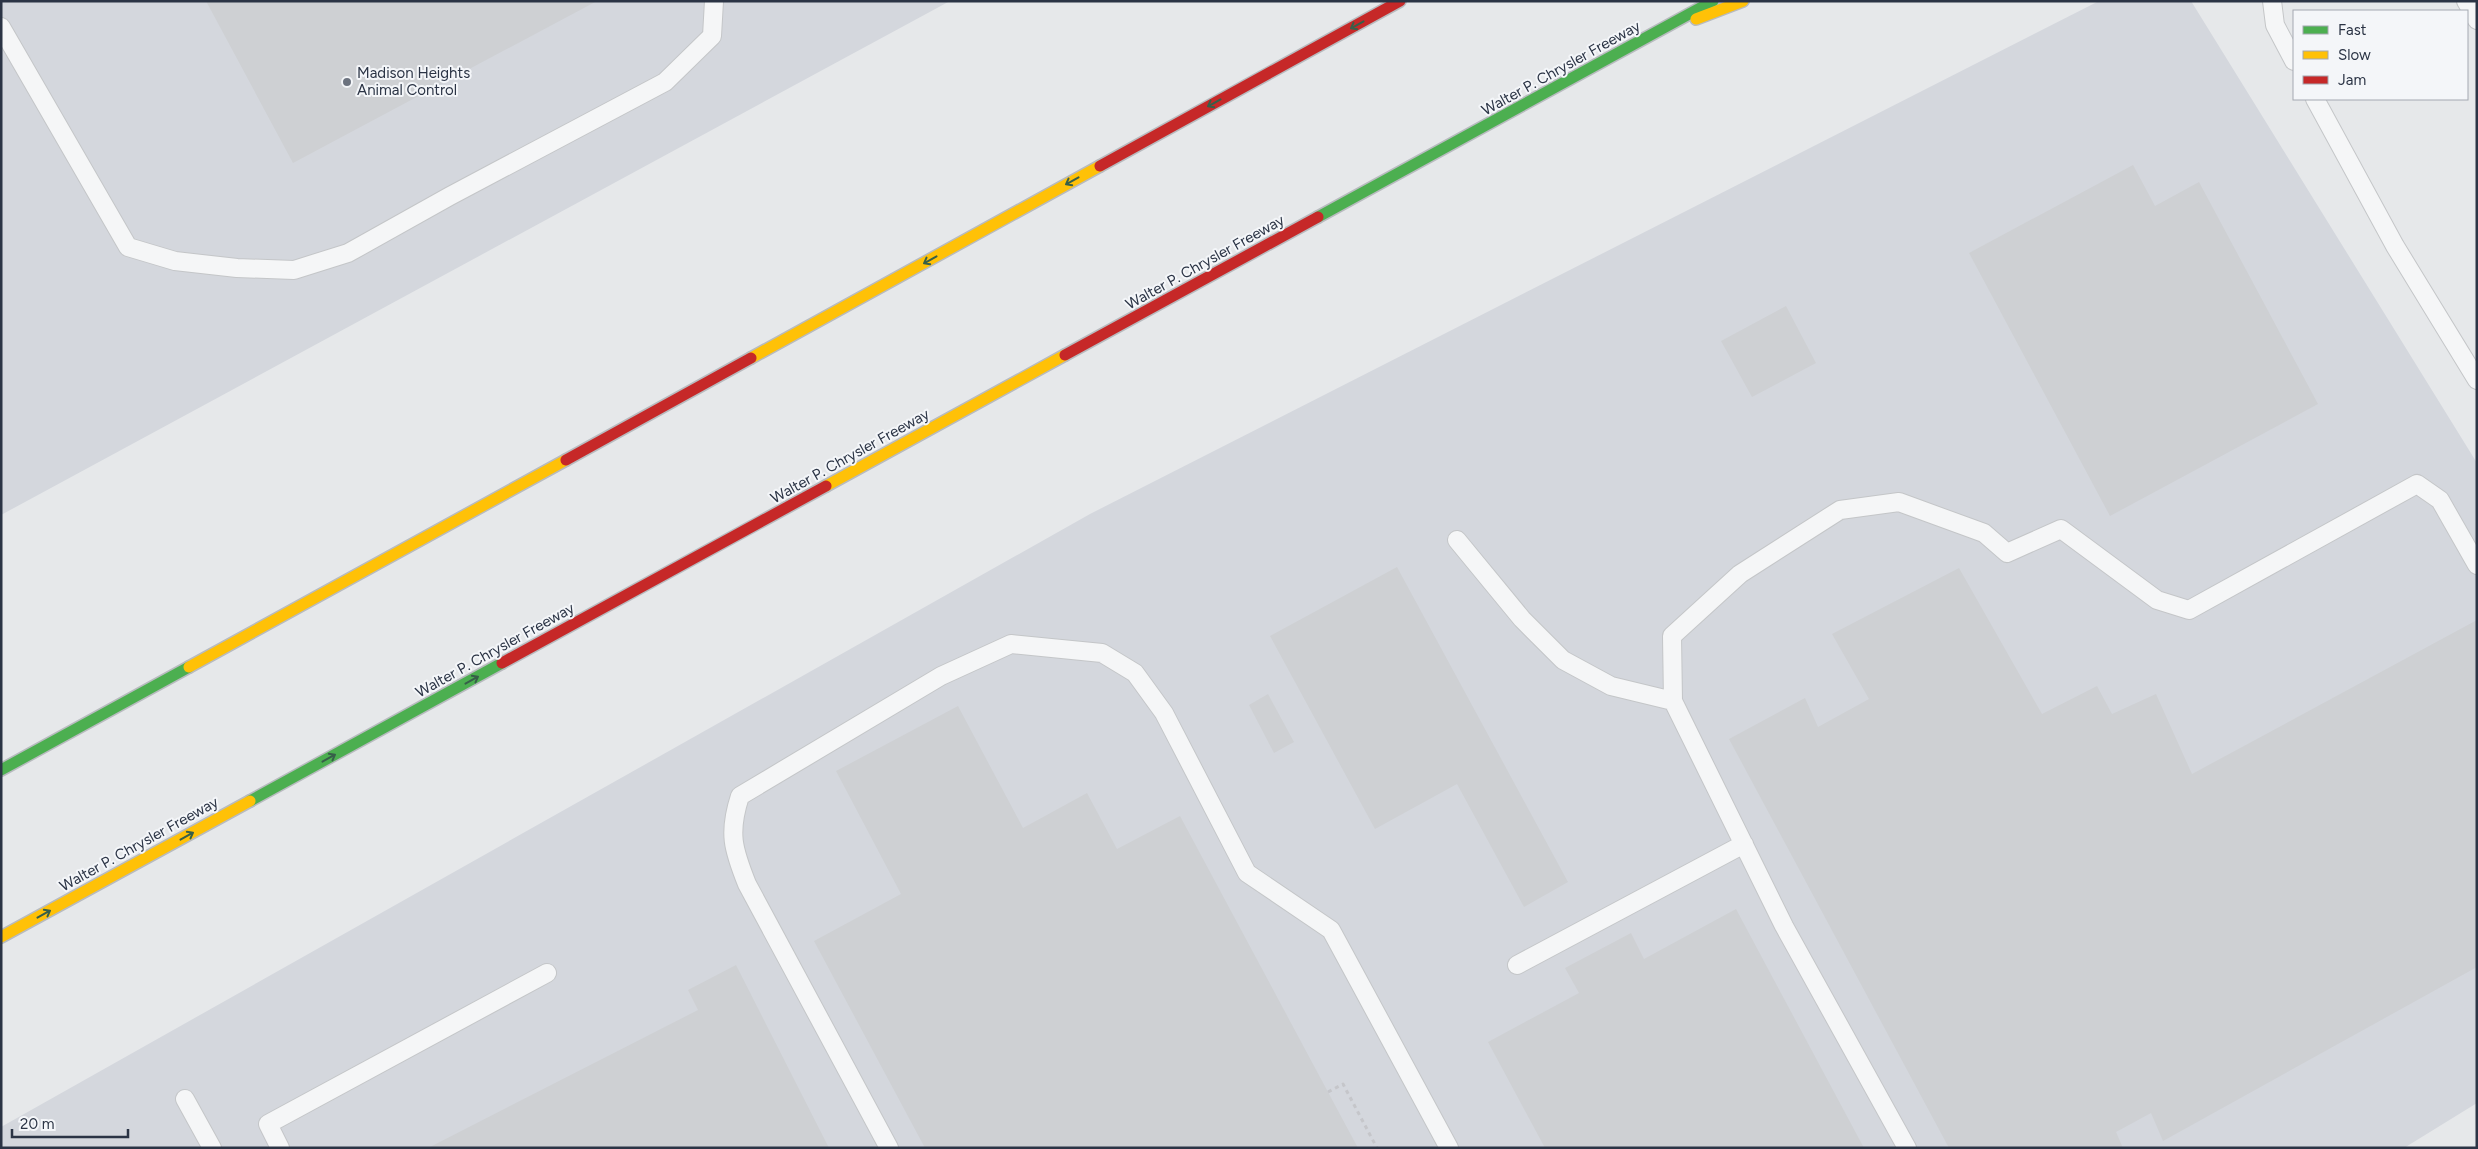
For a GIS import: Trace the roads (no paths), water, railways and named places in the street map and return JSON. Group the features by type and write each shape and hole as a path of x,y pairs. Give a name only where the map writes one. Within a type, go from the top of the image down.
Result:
{"highway":[{"path":"1,770 1400,1"},
{"name":"Walter P. Chrysler Freeway","path":"1,937 1713,1"},
{"path":"1643,40 1743,1"}],"lane":[{"path":"1,27 128,247 175,261 236,268 294,270 348,253 450,196 666,82 712,36 714,1"},
{"path":"2272,1 2275,25 2293,59"},
{"path":"2466,1 2477,20"},
{"path":"2316,100 2395,246 2477,380"},
{"path":"1907,1148 1784,926 1673,701 1672,636 1740,574 1840,510 1900,502 1984,533 2007,553 2061,529 2157,600 2188,610 2417,484 2440,500 2477,565"},
{"path":"1457,540 1522,619 1563,660 1611,686 1673,701"},
{"path":"889,1148 747,884 733,850 733,816 740,796 940,676 1011,644 1102,653 1135,673 1164,713 1247,873 1331,930 1449,1148"},
{"path":"1517,965 1744,844"},
{"path":"280,1148 268,1124 547,973"},
{"path":"185,1098 212,1148"}],"place":[{"name":"Madison Heights Animal Control","path":"347,82"}]}
